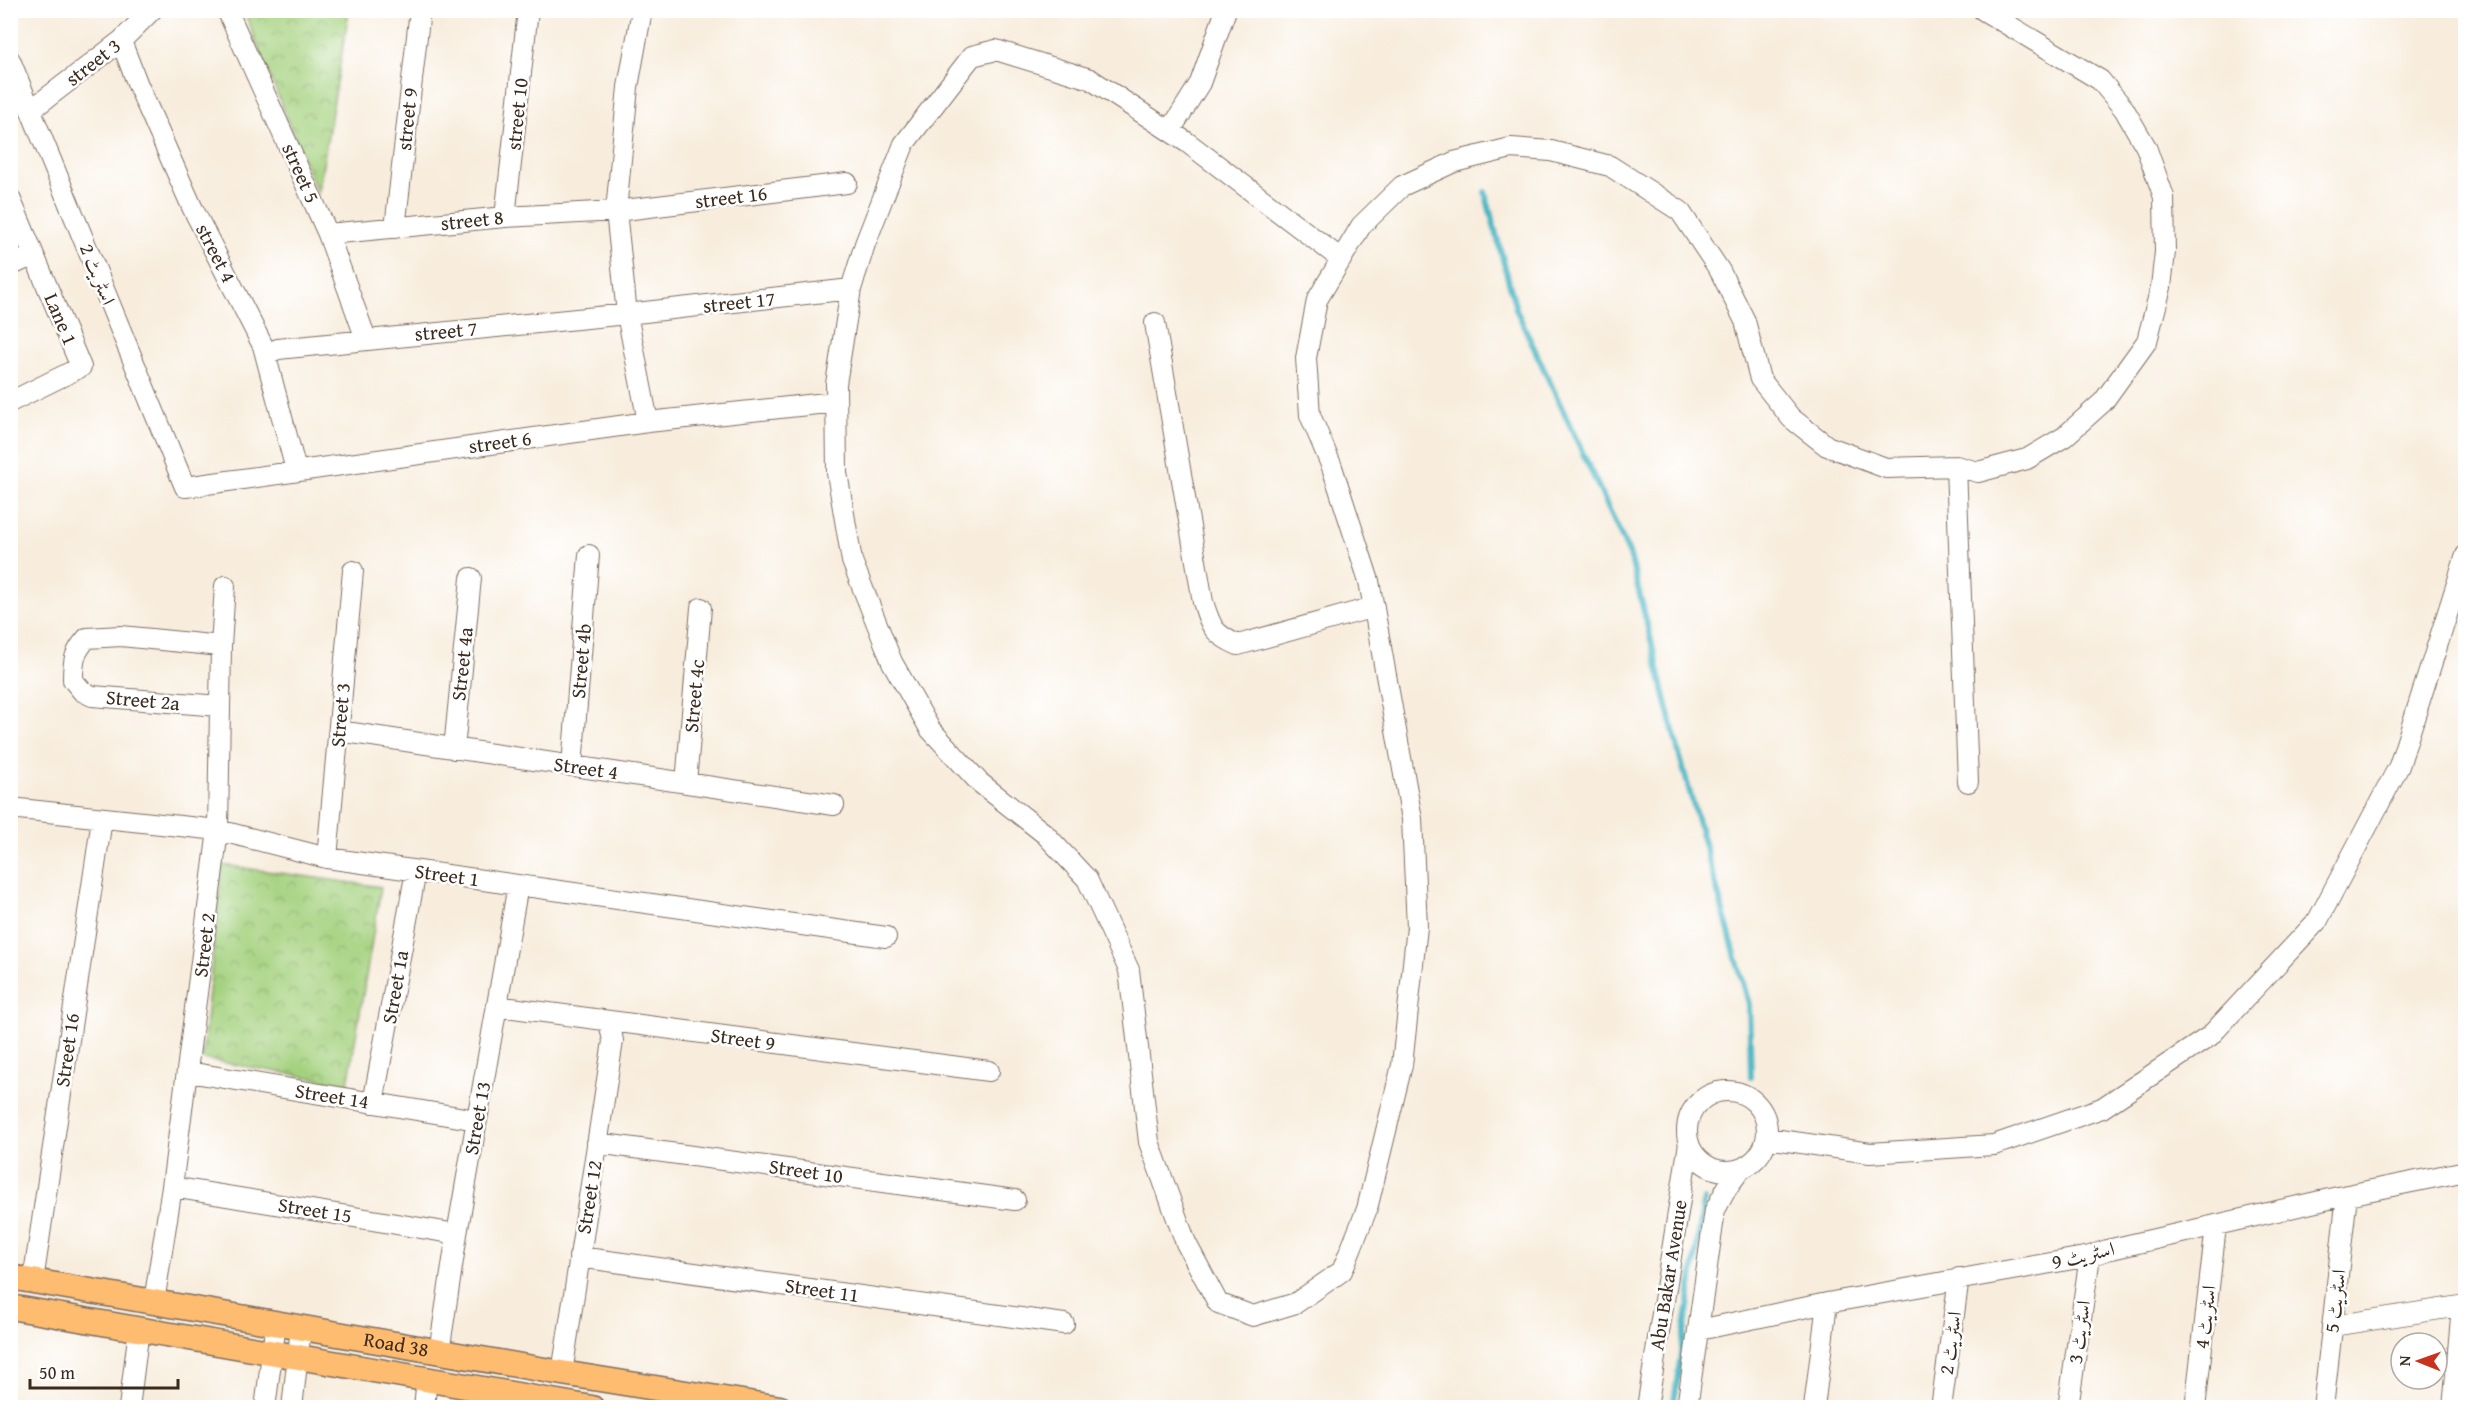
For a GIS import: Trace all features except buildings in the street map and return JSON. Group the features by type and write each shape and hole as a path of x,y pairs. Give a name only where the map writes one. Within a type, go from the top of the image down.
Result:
{"main road":[{"name":"Road 38","path":"22,1279 562,1373 780,1407"},
{"name":"Road 38","path":"10,1307 428,1378 549,1403 592,1407"}],"street":[{"name":"street 3","path":"31,110 121,41 152,10"},
{"name":"street 5","path":"227,10 328,234 366,339"},
{"name":"street 9","path":"395,228 420,10"},
{"name":"street 10","path":"505,217 528,10"},
{"path":"642,10 628,87 616,211 627,314 648,422"},
{"path":"1170,131 1200,83 1226,10"},
{"path":"1341,259 1170,131 1090,79 996,50 972,56 904,144 865,244 851,289 836,384 837,473 852,561 892,662 930,729 979,782 1045,834 1087,879 1129,970 1149,1142 1186,1243 1218,1303 1253,1316 1296,1303 1342,1271 1367,1209 1402,1065 1417,927 1412,819 1369,581 1332,467 1310,415 1306,358 1317,300 1361,226 1402,186 1454,162 1511,148 1551,151 1610,165 1680,211 1720,271 1745,321 1760,379 1791,418 1827,446 1886,468 1956,466 1978,472 2027,459 2064,437 2103,402 2146,341 2161,286 2165,252 2164,197 2146,147 2124,110 2100,80 1983,10"},
{"name":"street 4","path":"121,41 192,207 266,354 296,470"},
{"name":"اسٹریٹ 2","path":"10,60 185,487"},
{"name":"street 16","path":"616,211 847,183"},
{"name":"Lane 1","path":"10,198 81,367 10,402"},
{"name":"street 8","path":"328,234 505,217 616,211"},
{"path":"10,266 34,255"},
{"name":"street 17","path":"627,314 851,289"},
{"name":"street 7","path":"266,354 278,349 366,339 627,314"},
{"path":"1155,323 1203,602 1210,626 1221,638 1238,645 1374,607"},
{"name":"street 6","path":"185,487 648,422 836,402"},
{"path":"1956,466 1968,782"},
{"name":"Street 4b","path":"572,766 589,555"},
{"path":"1767,1138 1870,1153 1994,1145 2102,1108 2210,1036 2318,920 2399,766 2466,555"},
{"name":"Street 3","path":"327,858 353,571"},
{"name":"Street 4a","path":"454,749 471,578"},
{"name":"Street 2","path":"154,1302 188,1072 218,830 221,646 225,586"},
{"name":"Street 4c","path":"686,783 701,608"},
{"name":"Street 2a","path":"220,706 92,696 82,691 73,680 73,663 77,649 87,638 121,636 221,646"},
{"name":"Street 4","path":"339,731 834,805"},
{"name":"Street 1","path":"10,808 218,830 327,858 886,937"},
{"name":"Street 16","path":"22,1279 102,819"},
{"name":"Street 1a","path":"373,1103 416,871"},
{"name":"Street 13","path":"439,1352 457,1234 518,885"},
{"name":"Street 9","path":"497,1006 989,1071"},
{"name":"Street 12","path":"562,1373 613,1041 609,1021"},
{"name":"Street 14","path":"188,1072 477,1120"},
{"path":"1725,1091 1737,1092 1757,1105 1764,1115 1767,1138 1761,1153 1751,1164 1740,1170 1713,1169 1694,1154 1689,1143 1688,1131 1695,1108 1703,1100 1725,1091"},
{"name":"Street 10","path":"597,1143 1015,1200"},
{"name":"Abu Bakar Avenue","path":"1647,1407 1689,1143"},
{"name":"Abu Bakar Avenue","path":"1687,1407 1715,1210 1740,1170"},
{"name":"اسٹریٹ 9","path":"1699,1330 1959,1278 2090,1256 2107,1250 2347,1195 2466,1171"},
{"name":"Street 15","path":"172,1187 457,1234"},
{"name":"اسٹریٹ 5","path":"2323,1407 2347,1195"},
{"name":"اسٹریٹ 4","path":"2195,1407 2216,1226"},
{"name":"اسٹریٹ 3","path":"2068,1407 2090,1256"},
{"name":"Street 11","path":"579,1257 1064,1324"},
{"name":"اسٹریٹ 2","path":"1941,1407 1959,1278"},
{"path":"1814,1407 1827,1303"},
{"path":"2332,1326 2464,1306 2453,1407"},
{"path":"265,1407 276,1323"},
{"path":"292,1407 301,1328"},
{"path":"129,1407 139,1329"},
{"path":"424,1407 428,1378"}],"green space":[{"path":"244,11 349,11 318,194 310,176"},
{"path":"222,865 381,887 348,1084 202,1059"}],"waterway":[{"path":"1485,192 1516,309 1630,555 1678,750 1749,1004 1751,1077"},
{"path":"1673,1408 1704,1200"}]}
